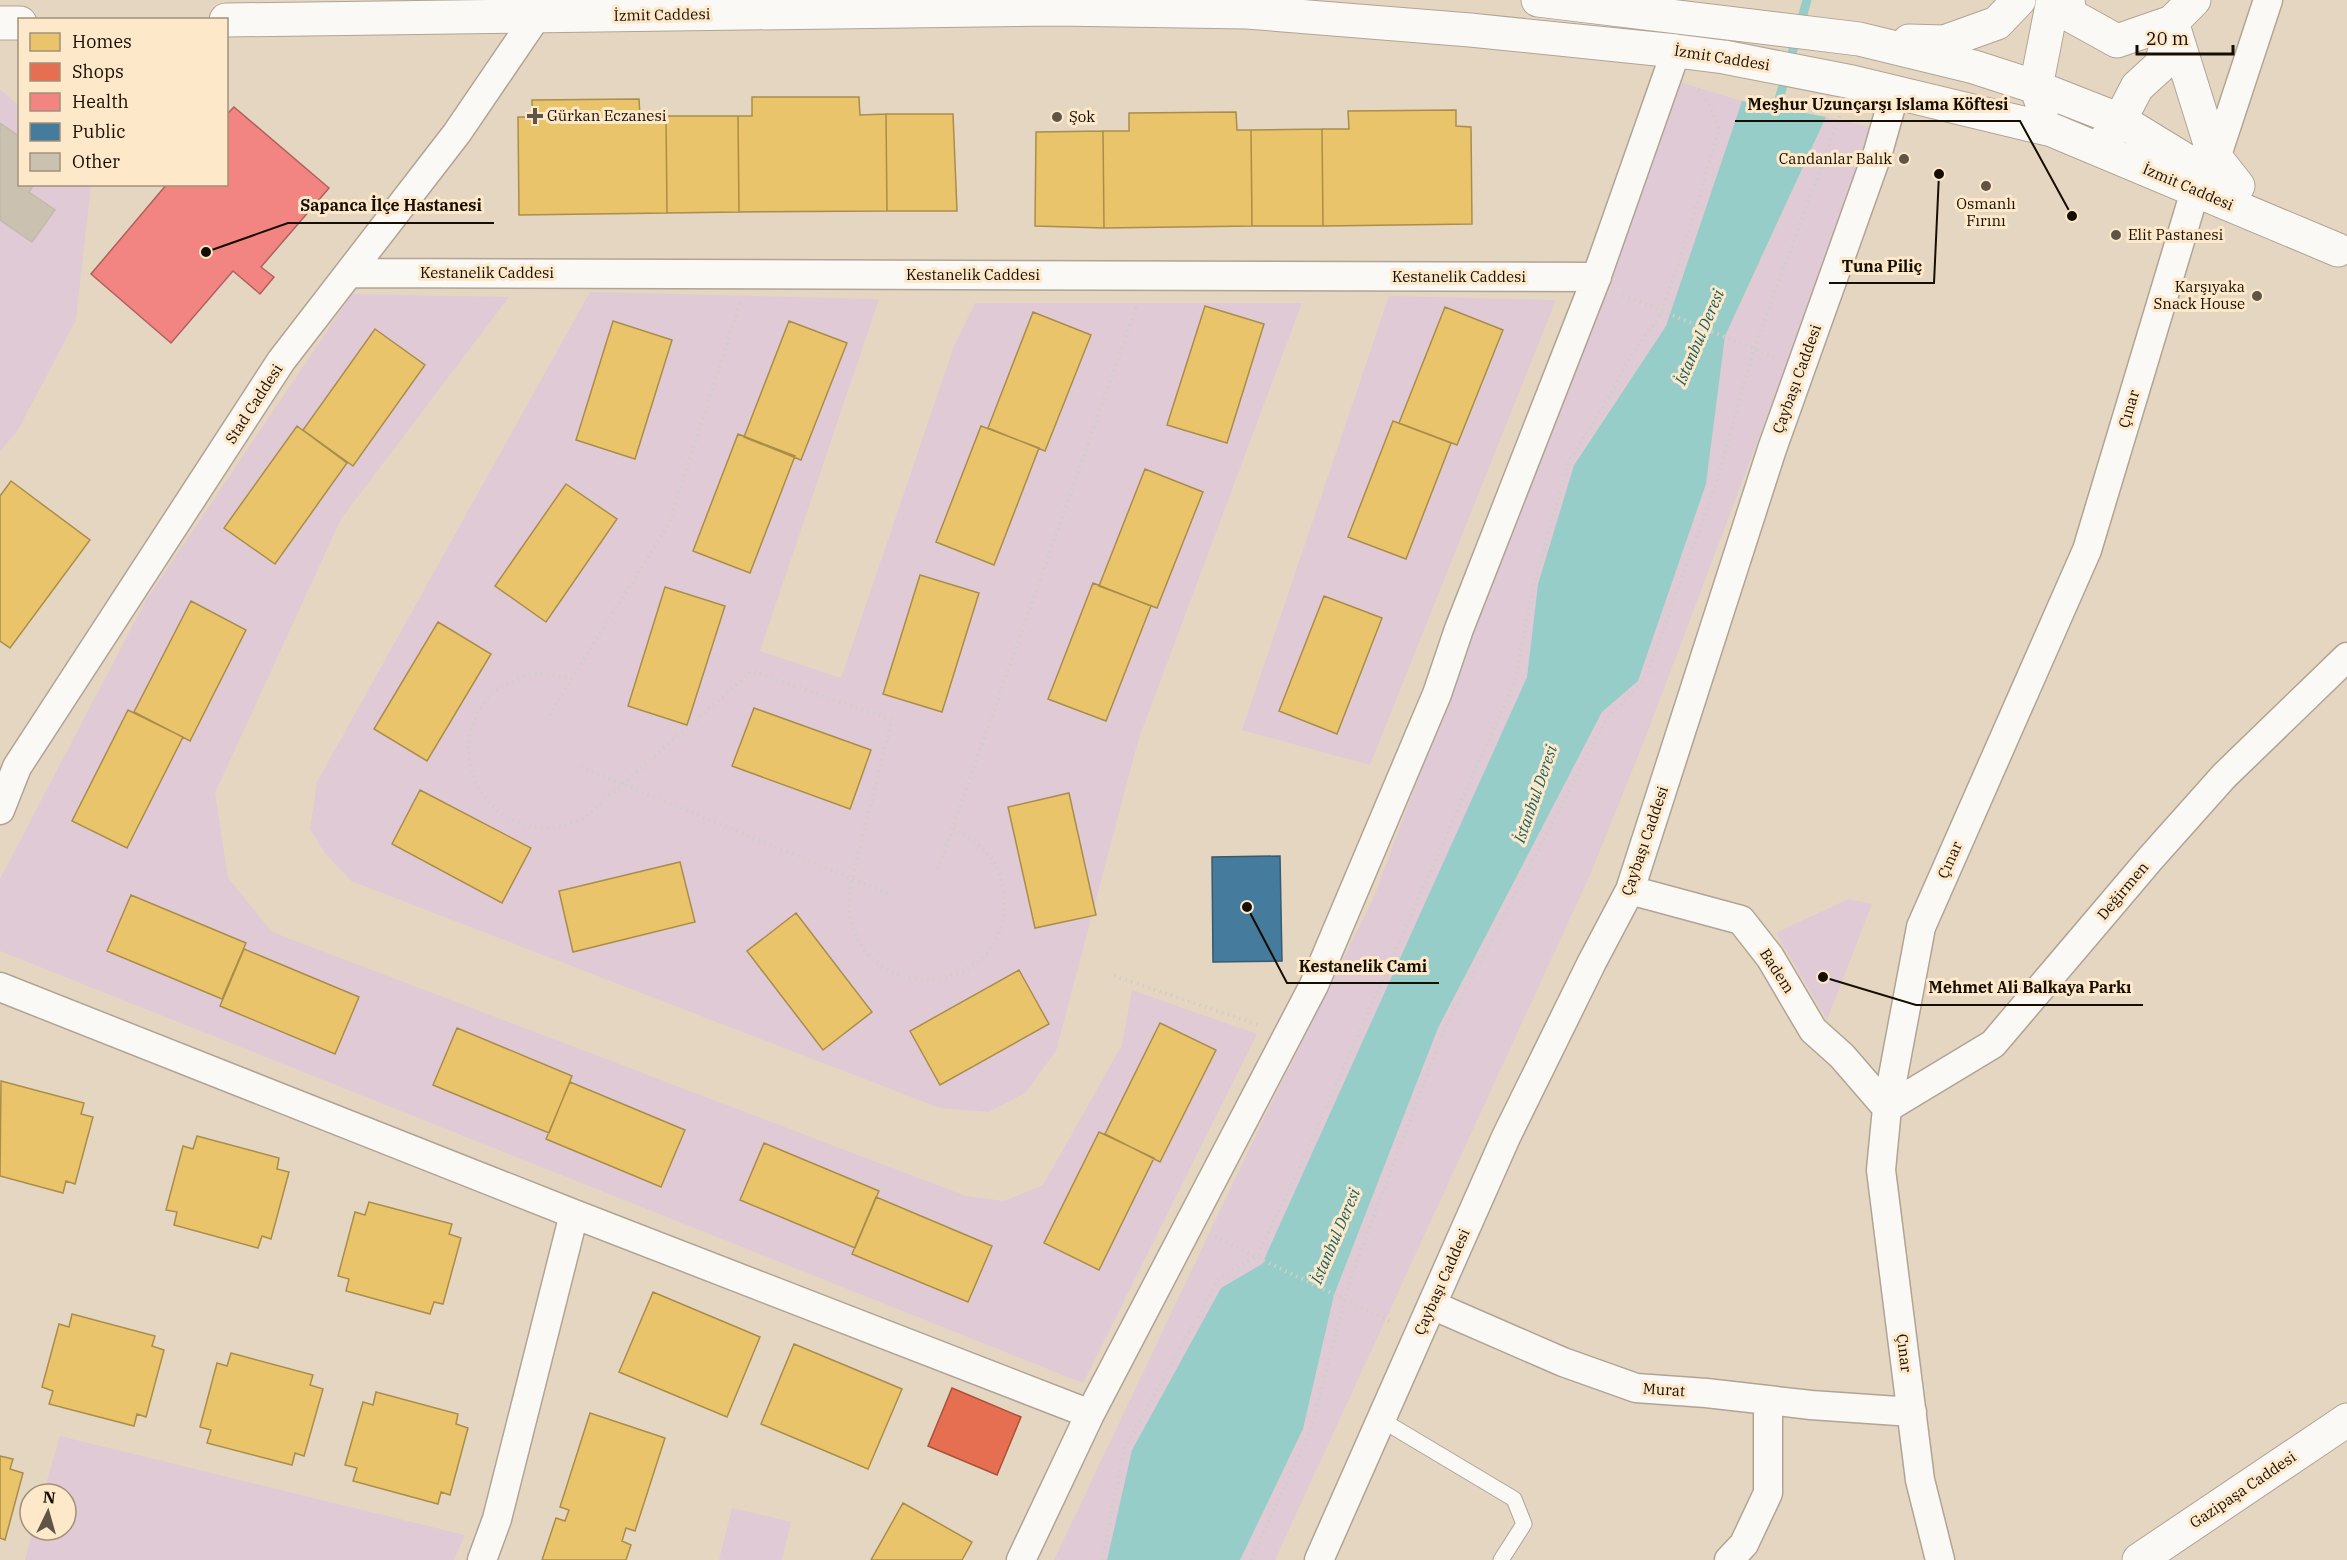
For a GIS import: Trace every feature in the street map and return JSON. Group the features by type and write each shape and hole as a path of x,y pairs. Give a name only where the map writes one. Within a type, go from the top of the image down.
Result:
{"main road":[{"name":"İzmit Caddesi","path":"1538,0 1648,6 1727,22 1859,39 1974,67 2036,87 2120,120 2342,253"},
{"path":"1859,39 1944,42 1997,22 2019,0"},
{"path":"2052,130 2036,87 2053,0"},
{"path":"2068,0 2070,15 2117,41 2183,11"},
{"name":"İzmit Caddesi","path":"228,20 1056,9 1247,12 1470,30 1676,51 1724,57 1848,94 1895,92 2052,130 2342,253"},
{"path":"2099,149 2120,120 2137,87 2161,65 2183,11"},
{"path":"2183,11 2216,158 2246,197"},
{"path":"0,23 18,23"},
{"name":"Gazipaşa Caddesi","path":"2139,1560 2347,1420"}],"street":[{"path":"2216,158 2268,0"},
{"name":"Stad Caddesi","path":"0,810 17,767 281,361 457,132 536,16"},
{"path":"1021,1560 1090,1414 1314,985 1437,694 1459,629 1595,281 1676,51"},
{"name":"Çaybaşı Caddesi","path":"1319,1560 1506,1137 1630,890 1772,449 1878,152 1895,92"},
{"name":"Çınar","path":"1940,1560 1920,1480 1881,1170 1887,1108 1921,927 2087,550 2195,190"},
{"name":"Kestanelik Caddesi","path":"349,273 1147,276 1595,281"},
{"name":"Değirmen","path":"1887,1108 1993,1044 2150,859 2224,776 2347,657"},
{"name":"Badem","path":"1630,890 1741,920 1770,957 1813,1029 1842,1056 1887,1108"},
{"path":"0,987 574,1214 1090,1414"},
{"path":"482,1560 497,1519 574,1214"},
{"name":"Murat","path":"1432,1305 1563,1362 1636,1388 1912,1412"},
{"path":"1729,1560 1744,1544 1768,1493 1768,1401"}],"lane":[{"path":"1380,1419 1514,1499 1524,1524 1501,1560"}],"path":[{"path":"1102,1560 1125,1448 1220,1277 1257,1256 1300,1167 1515,680 1534,584 1569,461 1603,407 1630,357 1658,320 1677,270 1719,130 1713,112 1701,93 1689,82"},
{"path":"1251,1560 1311,1429 1350,1280 1443,1032 1607,718 1646,677 1716,484 1754,349 1848,94"},
{"path":"549,715 669,524 750,274"},
{"path":"938,868 1147,276"},
{"path":"1595,281 1754,349"},
{"path":"572,678 538,673 515,679 494,692 478,710 470,732 468,756 473,780 486,800 506,818 531,827 558,827 584,818 752,671 892,720 852,879 849,905 854,931 868,953 888,970 913,979 939,980 964,971 985,956 999,934 1005,908 1003,882 992,858 974,839 951,827"},
{"path":"580,767 890,894"},
{"path":"1114,976 1288,1034"},
{"path":"1191,1224 1418,1335"}],"shaded area":[{"path":"1676,81 1742,101 1666,326 1575,462 1538,584 1527,677 1262,1264 1221,1288 1132,1450 1107,1560 1054,1560 1261,1124 1373,899"},
{"path":"0,89 18,105 18,186 91,186 76,320 18,430 0,451"},
{"path":"1826,117 1876,128 1646,736 1590,875 1275,1560 1240,1560 1303,1429 1334,1295 1438,1028 1602,712 1638,681 1706,484 1725,336"},
{"path":"590,292 879,299 760,651 841,678 954,346 975,303 1302,303 1138,741 1056,1051 1025,1093 989,1112 940,1108 351,881 325,853 310,829 317,782"},
{"path":"352,294 509,297 341,519 215,793 228,878 272,932 966,1196 1004,1201 1043,1185 1122,1045 1132,990 1257,1034 1083,1383 0,951 0,879 146,600"},
{"path":"1389,296 1556,300 1370,765 1242,730"},
{"path":"1848,899 1872,904 1827,1020 1776,933"},
{"path":"60,1436 465,1535 454,1560 25,1560 30,1542 78,1542 78,1482 47,1482"},
{"path":"732,1508 791,1522 782,1560 719,1560"}],"water":[{"path":"1742,101 1826,117 1725,336 1706,484 1638,681 1602,712 1438,1028 1334,1295 1303,1429 1240,1560 1107,1560 1132,1450 1221,1288 1262,1264 1527,677 1538,584 1574,465 1666,326"}],"building: Homes":[{"path":"752,97 859,97 860,115 886,114 887,211 739,212 738,116 752,116"},
{"path":"639,99 640,116 666,116 667,213 519,215 518,117 532,117 532,100"},
{"path":"1456,110 1456,126 1471,127 1472,224 1323,226 1322,129 1349,129 1348,111"},
{"path":"1236,112 1237,130 1251,130 1252,226 1104,228 1103,131 1129,131 1129,113"},
{"path":"886,114 953,114 957,211 887,211"},
{"path":"666,116 738,116 739,212 667,213"},
{"path":"1322,129 1323,226 1252,226 1251,130"},
{"path":"1103,131 1104,228 1035,226 1036,132"},
{"path":"1205,306 1264,324 1227,443 1167,425"},
{"path":"1445,307 1503,330 1457,445 1399,423"},
{"path":"1033,312 1091,335 1045,451 988,428"},
{"path":"613,321 672,340 635,459 576,440"},
{"path":"789,321 847,343 801,460 744,437"},
{"path":"375,329 425,365 353,466 303,430"},
{"path":"1393,421 1451,443 1406,559 1348,537"},
{"path":"297,426 347,463 275,564 224,528"},
{"path":"981,426 1039,448 994,565 936,542"},
{"path":"738,434 795,456 750,573 693,551"},
{"path":"1145,469 1203,492 1157,608 1099,586"},
{"path":"11,481 90,540 10,648 0,641 0,496"},
{"path":"566,484 617,519 546,622 495,586"},
{"path":"920,575 979,593 942,712 883,694"},
{"path":"1093,583 1151,606 1106,721 1048,699"},
{"path":"665,587 725,606 687,725 628,706"},
{"path":"1324,596 1382,618 1337,734 1279,711"},
{"path":"191,601 246,630 190,741 134,712"},
{"path":"438,622 491,654 427,761 374,729"},
{"path":"754,708 871,750 850,809 732,766"},
{"path":"128,710 183,737 127,848 72,821"},
{"path":"420,790 531,848 502,903 392,844"},
{"path":"1069,793 1096,915 1035,928 1008,807"},
{"path":"680,862 695,922 573,952 559,891"},
{"path":"131,895 246,943 222,999 107,951"},
{"path":"796,913 872,1012 823,1050 747,951"},
{"path":"244,949 359,997 335,1054 220,1006"},
{"path":"1019,970 1049,1024 940,1085 910,1031"},
{"path":"1160,1023 1216,1050 1160,1162 1105,1134"},
{"path":"457,1028 572,1076 549,1133 433,1085"},
{"path":"1,1081 84,1103 81,1114 93,1117 75,1184 66,1181 63,1193 0,1176"},
{"path":"570,1082 685,1130 661,1187 546,1139"},
{"path":"1099,1132 1154,1158 1099,1270 1044,1243"},
{"path":"197,1136 279,1158 277,1169 289,1172 271,1239 262,1236 258,1248 174,1225 177,1212 166,1210 183,1146 193,1149"},
{"path":"764,1143 879,1191 855,1248 740,1200"},
{"path":"876,1197 992,1246 968,1302 852,1254"},
{"path":"369,1202 452,1224 449,1234 461,1238 443,1304 434,1302 430,1314 346,1291 349,1279 338,1276 355,1212 365,1215"},
{"path":"653,1292 760,1337 727,1417 619,1372"},
{"path":"72,1314 155,1336 152,1346 164,1350 146,1417 137,1414 134,1426 49,1404 53,1391 42,1387 59,1324 69,1327"},
{"path":"794,1344 902,1389 868,1469 761,1424"},
{"path":"231,1353 313,1375 310,1385 323,1389 304,1456 295,1453 292,1465 207,1443 211,1430 200,1427 217,1363 227,1366"},
{"path":"376,1392 458,1414 456,1424 468,1428 450,1495 441,1492 438,1504 353,1481 357,1468 345,1465 363,1402 373,1405"},
{"path":"590,1413 665,1438 635,1531 626,1528 622,1541 631,1545 626,1560 542,1560 556,1518 565,1521 569,1510 560,1507"},
{"path":"0,1456 13,1459 10,1469 23,1473 21,1482 18,1482 18,1492 5,1540 0,1538"},
{"path":"903,1503 972,1542 962,1560 871,1560"}],"building: Shops":[{"path":"952,1388 1021,1417 997,1475 928,1446"}],"building: Health":[{"path":"234,107 329,188 261,267 274,277 260,294 233,271 171,343 91,274 165,186 228,186 228,113"}],"building: Public":[{"path":"1280,856 1282,961 1213,962 1212,857"}],"building: Other":[{"path":"0,123 18,136 18,186 33,186 29,192 55,210 32,242 0,220"}],"waterway":[{"name":"İstanbul Deresi","path":"1774,117 1807,0"}],"place":[{"name":"Gürkan Eczanesi","path":"535,116"},
{"name":"Şok","path":"1057,117"},
{"name":"Candanlar Balık","path":"1904,159"},
{"name":"Tuna Piliç","path":"1939,174"},
{"name":"Osmanlı Fırını","path":"1986,186"},
{"name":"Meşhur Uzunçarşı Islama Köftesi","path":"2072,216"},
{"name":"Elit Pastanesi","path":"2116,235"},
{"name":"Sapanca İlçe Hastanesi","path":"206,252"},
{"name":"Karşıyaka Snack House","path":"2257,296"},
{"name":"Kestanelik Cami","path":"1247,907"},
{"name":"Mehmet Ali Balkaya Parkı","path":"1823,977"}]}
